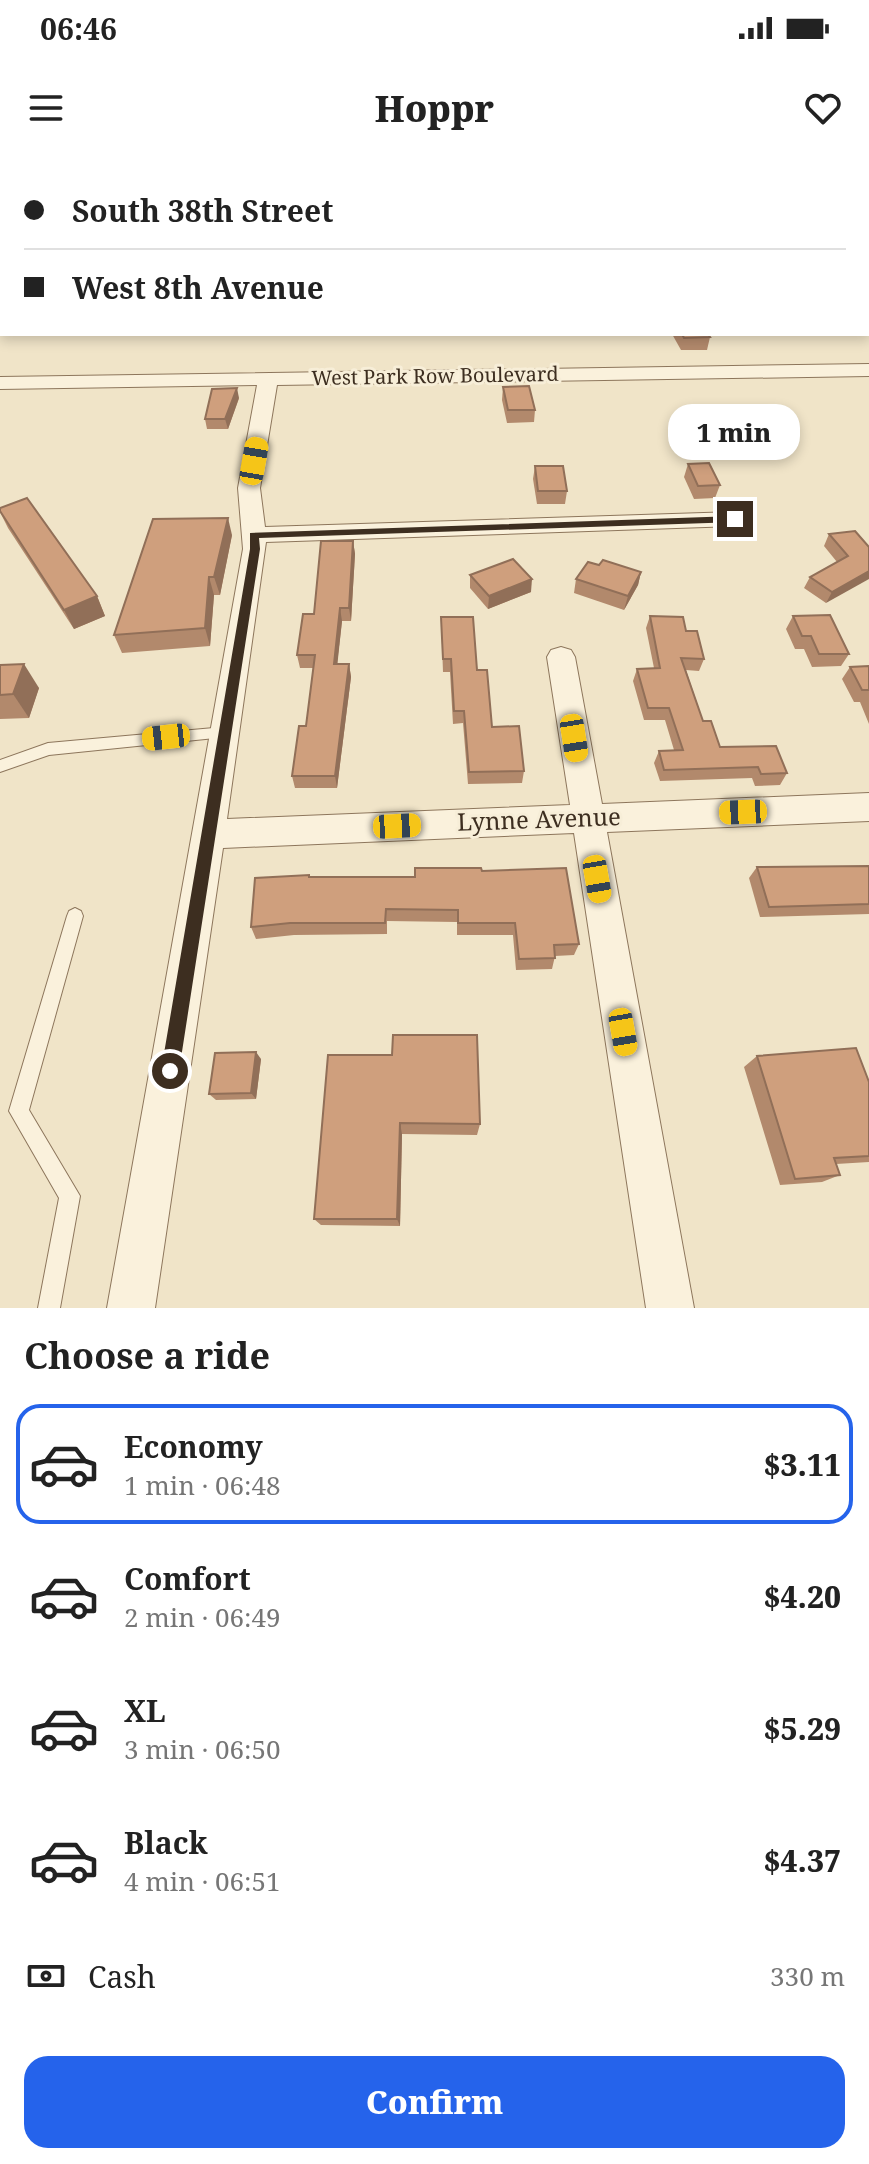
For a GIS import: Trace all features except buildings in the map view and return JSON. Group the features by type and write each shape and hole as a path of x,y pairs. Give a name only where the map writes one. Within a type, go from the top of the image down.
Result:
{"street":[{"name":"West Park Row Boulevard","path":"0,383 869,370"},
{"path":"131,1308 255,549 249,488 268,379"},
{"path":"253,535 735,519"},
{"path":"561,657 670,1308"},
{"name":"Lynne Avenue","path":"209,834 869,807"}],"lane":[{"path":"0,766 48,749 225,732"},
{"path":"49,1308 70,1196 19,1111 75,916"}],"route":[{"path":"170,1071 255,549 253,535 735,519"}]}
